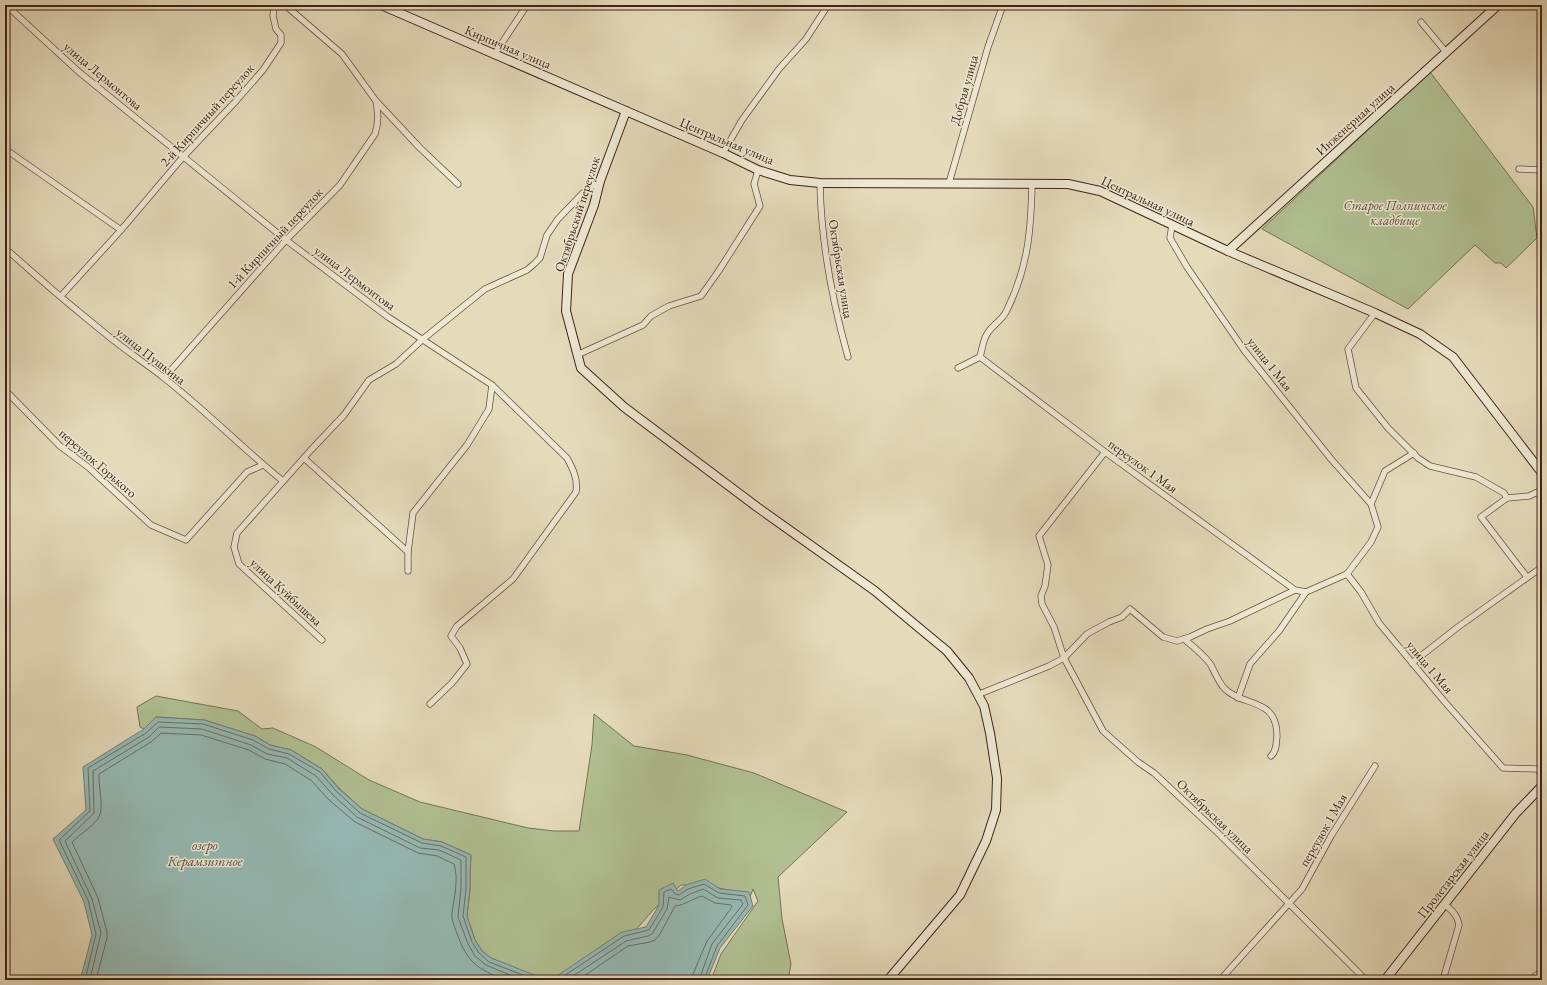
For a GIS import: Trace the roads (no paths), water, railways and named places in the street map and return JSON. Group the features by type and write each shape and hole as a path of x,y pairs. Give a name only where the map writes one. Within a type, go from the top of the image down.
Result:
{"street":[{"name":"улица Лермонтова","path":"6,5 79,72 286,240 388,317 492,384 568,458 575,472 577,486 576,492 513,579 457,626 451,636 460,648 467,664 452,683 430,704"},
{"name":"2-й Кирпичный переулок","path":"61,296 121,230 183,156 236,102 263,70 281,44 281,35 276,29 274,5"},
{"path":"285,5 342,54 376,101 420,148 458,184"},
{"name":"Кирпичная улица","path":"381,5 626,111"},
{"path":"494,55 527,5"},
{"path":"724,153 742,120 779,69 806,39 828,5"},
{"name":"Добрая улица","path":"949,183 988,47 1003,5"},
{"name":"Инженерная улица","path":"1228,251 1498,5"},
{"path":"1421,22 1446,52"},
{"name":"1-й Кирпичный переулок","path":"164,378 286,240 340,185 375,134 378,117 376,101"},
{"name":"Центральная улица","path":"626,111 724,153 758,170 790,180 820,183 1068,184 1094,189 1228,251 1375,313 1420,334 1453,357 1542,473"},
{"name":"Октябрьский переулок","path":"626,111 600,181 594,205 568,274 566,311 581,368 624,407 757,507 875,591 948,651 969,678 984,706 990,732 997,778 996,810 986,841 960,895 888,980"},
{"path":"5,149 121,230"},
{"path":"1519,168 1542,170"},
{"path":"577,355 643,326 651,316 669,306 701,296 760,206 754,184 758,170"},
{"name":"улица Куйбышева","path":"322,640 239,564 234,547 238,533 283,481 344,415 369,380 396,364 423,339 485,289 527,270 534,264 540,258 547,235 558,219 583,193 600,181"},
{"name":"Октябрьская улица","path":"820,183 820,202 826,261 838,322 848,357"},
{"path":"958,368 980,357 987,334 1006,313 1016,289 1026,259 1031,222 1032,184"},
{"name":"улица 1 Мая","path":"1172,225 1170,238 1187,267 1244,350 1331,459 1371,504"},
{"name":"улица Пушкина","path":"5,248 49,288 61,296 108,336 164,378 283,481"},
{"path":"1375,313 1348,349 1356,388 1388,428 1418,458 1430,466 1476,476 1504,493 1506,498"},
{"name":"переулок 1 Мая","path":"980,357 1105,452 1295,590"},
{"path":"408,570 408,552 413,513 467,445 489,409 492,384"},
{"name":"переулок Горького","path":"5,390 60,446 88,467 150,525 186,540 247,472 263,465"},
{"name":"Октябрьская улица","path":"1105,452 1039,536 1048,565 1045,586 1041,596 1042,604 1054,627 1064,658 1103,731 1138,762 1154,773 1218,833 1366,980"},
{"path":"1238,698 1250,664 1279,631 1306,592 1347,574 1371,542 1378,527 1371,504 1385,471 1414,453"},
{"path":"304,458 408,552"},
{"path":"1527,577 1482,517 1506,498 1529,496 1542,490"},
{"path":"1412,663 1458,627 1542,567"},
{"name":"улица 1 Мая","path":"1347,574 1361,592 1379,623 1503,768 1537,768 1542,773"},
{"path":"977,694 1049,666 1064,658 1087,634 1122,617 1130,609 1163,637 1171,640 1184,639 1210,627 1230,621 1295,590 1306,592"},
{"path":"1184,639 1206,659 1224,688 1233,696 1260,704 1270,714 1277,727 1276,747 1271,756"},
{"name":"переулок 1 Мая","path":"1220,980 1302,889 1331,836 1375,766"},
{"name":"Пролетарская улица","path":"1385,980 1516,813 1542,786"},
{"path":"1443,980 1459,925 1458,918 1454,912 1444,904"},
{"path":"1536,980 1535,976 1542,972"}],"water":[{"name":"озеро Керамзитное","path":"156,717 204,720 255,736 270,745 291,750 322,769 339,789 362,809 423,839 442,842 471,855 470,889 467,916 475,940 482,951 491,958 547,980 83,980 81,977 92,935 84,902 53,839 86,810 83,767 144,729"},
{"path":"705,879 720,889 749,892 753,906 720,948 707,980 551,980 622,932 646,927 659,905 659,890 673,883 678,891 686,885"}],"park label":[{"name":"Старое Полпинское кладбище","path":"1395,212"}]}
